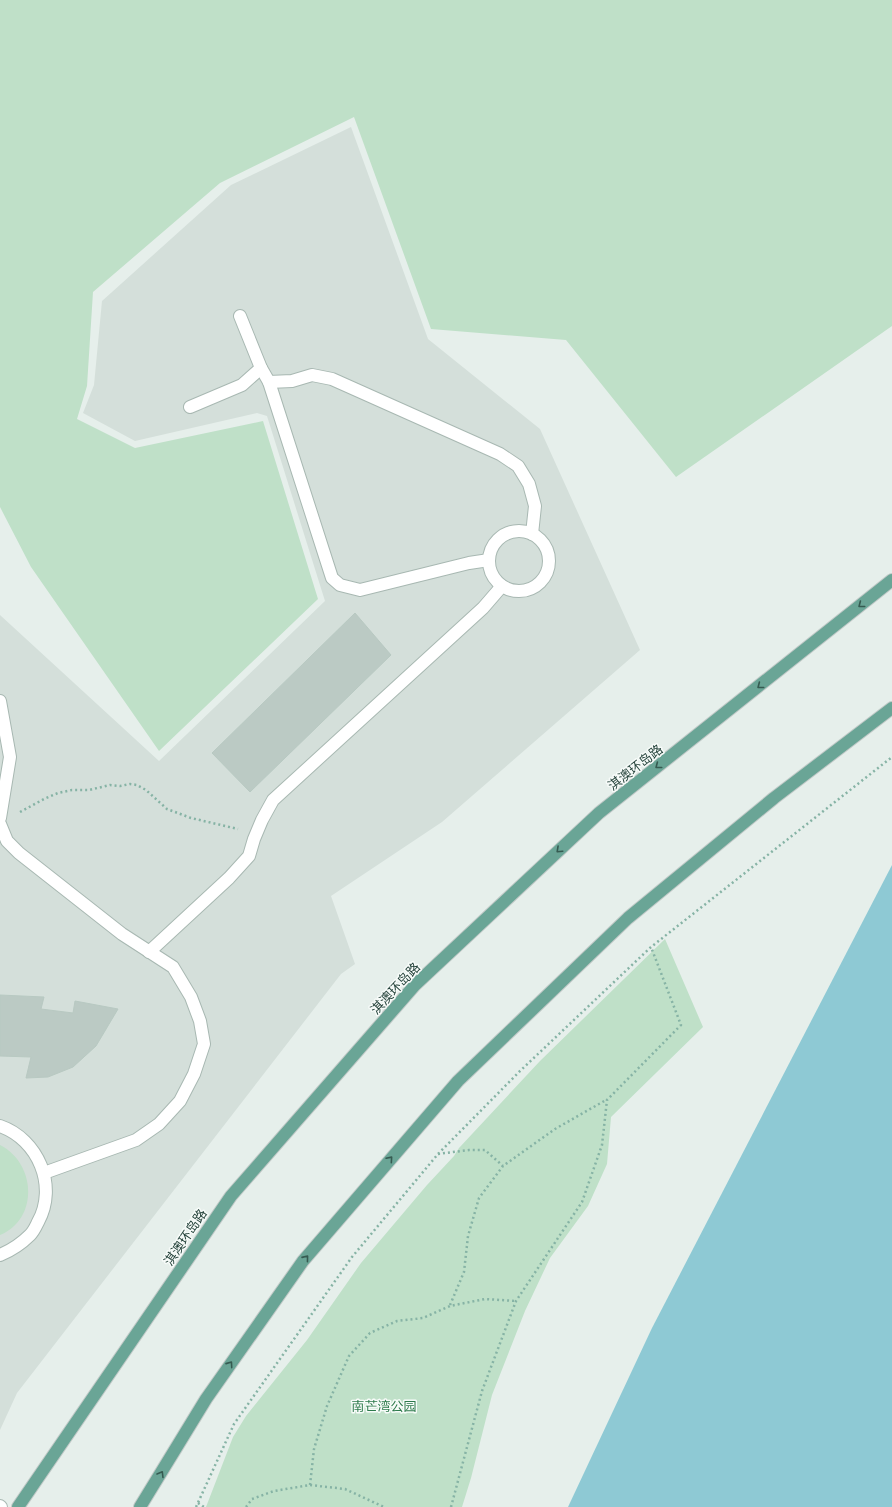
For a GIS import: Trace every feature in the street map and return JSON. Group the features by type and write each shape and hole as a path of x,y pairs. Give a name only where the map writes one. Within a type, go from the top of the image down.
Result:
{"main road":[{"name":"淇澳环岛路","path":"18,1507 231,1196 416,985 599,813 892,580"},
{"path":"140,1507 206,1399 303,1261 458,1081 628,918 774,798 892,708"}],"lane":[{"path":"240,316 261,368 269,382 332,578 340,585 360,590 469,562 488,560"},
{"path":"190,407 242,385 261,368"},
{"path":"269,382 292,381 312,375 332,379 500,454 518,466 529,484 535,506 532,534"},
{"path":"523,531 532,534 540,540 546,548 549,562 546,576 540,584 531,589 521,592 511,591 494,579 488,560 491,550 496,542 504,535 523,531"},
{"path":"149,952 229,878 249,856 262,820 273,800 483,608 502,586"},
{"path":"0,701 10,757 0,818"},
{"path":"0,824 7,841 18,853 122,934 173,967 191,997 200,1021 204,1044 194,1074 180,1101 159,1124 136,1140 44,1173"},
{"path":"0,1126 21,1137 36,1153 44,1173 47,1194 42,1215 32,1234 16,1248 0,1256"}],"path":[{"path":"196,1507 234,1424 352,1257 438,1154 520,1071 651,947 892,757"},
{"path":"18,813 58,793 72,790 89,790 110,785 120,786 130,784 146,790 167,810 192,818 236,828 254,839"},
{"path":"450,1306 464,1272 468,1236 479,1198 503,1166 555,1129 607,1100 681,1026 651,947"},
{"path":"451,1507 482,1391 516,1301 582,1202 602,1145 607,1100"},
{"path":"438,1154 469,1150 485,1150 503,1166"},
{"path":"310,1485 314,1450 327,1406 349,1356 370,1333 397,1321 423,1318 450,1306 485,1299 516,1301"},
{"path":"246,1507 252,1499 274,1491 310,1485 345,1489 384,1507"},
{"path":"198,1503 204,1507"}],"shaded area":[{"path":"351,127 428,339 540,429 640,650 442,822 331,896 355,964 341,974 17,1393 0,1430 0,615 159,761 325,601 267,416 257,413 135,441 83,413 94,385 102,301 231,185"}],"green space":[{"path":"0,0 892,0 892,326 676,477 566,340 431,329 354,117 220,183 93,292 87,386 77,419 135,448 263,421 318,599 159,751 31,567 0,507"},
{"name":"南芒湾公园","path":"665,939 703,1027 611,1117 607,1164 588,1206 550,1258 525,1311 492,1395 462,1507 206,1507 233,1437 246,1416 307,1340 361,1263 427,1185 454,1156 459,1148 540,1061"},
{"path":"0,1145 12,1153 21,1164 26,1177 28,1191 27,1204 22,1217 13,1227 0,1235"}],"water":[{"path":"892,865 892,1507 568,1507 652,1328"}],"building":[{"path":"355,613 391,655 250,792 212,753"},
{"path":"0,995 44,997 41,1009 73,1013 75,1001 118,1009 96,1046 73,1067 48,1077 26,1078 31,1057 0,1056"}]}
